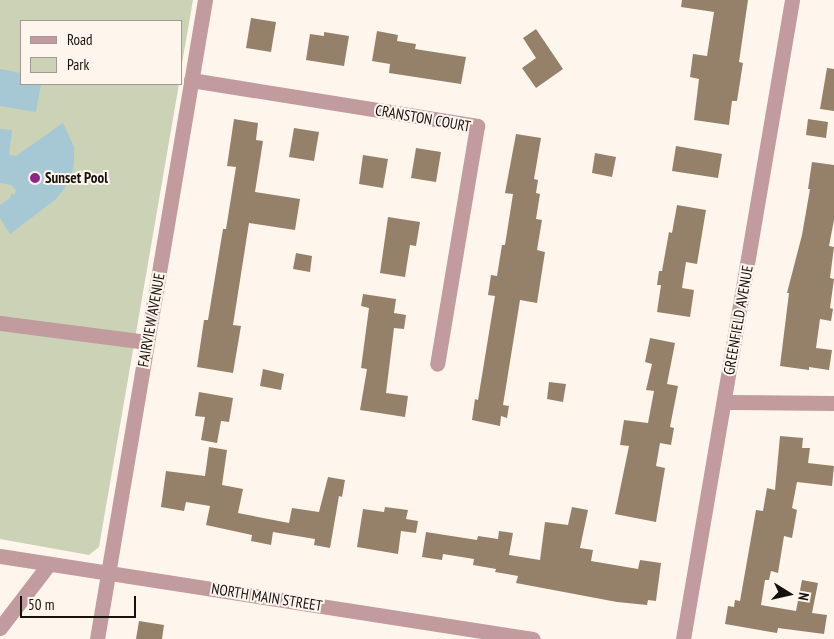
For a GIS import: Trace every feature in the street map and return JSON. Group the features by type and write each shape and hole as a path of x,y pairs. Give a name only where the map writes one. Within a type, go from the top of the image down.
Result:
{"street":[{"name":"FAIRVIEW AVENUE","path":"97,639 205,0"},
{"name":"GREENFIELD AVENUE","path":"683,639 792,0"},
{"name":"CRANSTON COURT","path":"192,80 477,126 437,364"},
{"path":"0,323 147,342"},
{"path":"724,402 834,403"},
{"name":"NORTH MAIN STREET","path":"0,556 108,572 478,634 534,639"},
{"path":"0,628 49,564"}],"green space":[{"path":"0,0 193,0 182,63 182,20 20,20 20,85 179,85 99,547 89,555 0,539"}],"water":[{"path":"0,69 20,73 20,85 41,85 36,112 0,106"},
{"name":"Sunset Pool","path":"63,123 74,147 74,164 69,182 56,199 10,234 0,218 0,205 10,198 11,194 15,194 16,190 11,185 0,183 0,129 12,130 9,155 16,156"}],"building":[{"path":"682,0 748,0 739,62 743,63 737,101 732,101 729,125 694,120 699,79 690,77 693,54 707,56 714,12 681,7"},
{"path":"251,18 276,22 271,52 246,48"},
{"path":"536,29 563,69 536,88 522,68 536,58 523,38"},
{"path":"377,31 398,35 397,41 416,44 415,49 466,57 461,84 389,73 390,64 372,61"},
{"path":"324,32 349,36 344,66 306,60 310,34 324,36"},
{"path":"827,68 834,69 834,111 820,109"},
{"path":"234,119 258,123 256,140 263,141 255,192 300,199 295,230 249,223 233,325 241,326 233,373 197,367 204,320 208,320 223,229 226,229 236,167 227,166"},
{"path":"808,119 828,122 826,138 806,135"},
{"path":"294,128 319,132 314,161 289,157"},
{"path":"516,134 541,138 534,179 538,180 536,193 540,194 536,219 542,220 537,250 545,252 537,303 520,300 503,405 509,406 507,418 501,416 500,426 472,420 475,399 478,400 495,296 488,295 491,275 497,276 502,245 505,245 513,194 505,193"},
{"path":"676,146 722,154 718,178 672,171"},
{"path":"416,148 441,152 436,182 411,178"},
{"path":"595,153 616,157 612,177 592,173"},
{"path":"363,155 388,159 383,188 359,184"},
{"path":"812,162 834,165 834,220 829,246 834,247 830,278 834,279 830,308 833,309 831,321 820,319 816,348 832,350 829,370 809,367 809,370 780,366 789,293 787,293 802,235 810,189 808,189"},
{"path":"677,205 706,210 697,264 686,262 682,288 694,290 690,317 657,312 661,285 657,285 659,271 662,271 669,232 672,233"},
{"path":"388,217 420,222 416,246 410,245 405,277 380,273"},
{"path":"296,253 312,256 310,272 293,269"},
{"path":"363,294 396,299 394,313 406,315 404,329 394,328 386,393 408,396 405,417 360,410 367,369 361,368 369,308 361,306"},
{"path":"650,338 675,343 667,384 678,386 670,427 674,428 671,445 660,443 656,466 665,468 656,522 615,514 629,446 620,445 624,420 648,423 654,391 646,390 652,364 645,362"},
{"path":"263,369 284,374 281,390 260,386"},
{"path":"549,382 566,384 563,402 547,399"},
{"path":"199,392 233,398 229,422 221,421 217,443 201,440 205,417 195,416"},
{"path":"780,436 803,438 802,448 810,448 808,463 834,466 832,486 797,482 792,508 797,510 792,538 784,536 778,573 771,571 769,580 765,580 761,605 796,611 802,580 818,583 812,613 827,615 824,634 778,628 777,633 725,624 728,606 734,607 735,600 740,601 756,510 763,511 767,488 775,490"},
{"path":"209,447 227,450 222,485 243,489 238,513 289,523 292,508 319,512 328,477 345,480 342,497 339,496 330,548 314,545 315,539 273,532 271,545 251,541 252,535 206,525 210,506 186,502 184,511 161,507 166,471 205,476"},
{"path":"385,507 408,510 406,519 418,521 416,533 401,531 398,554 357,547 363,509 384,512"},
{"path":"572,507 588,510 580,548 593,550 591,561 638,569 640,560 661,563 656,601 648,600 647,605 617,602 516,583 518,576 495,572 496,569 473,565 474,559 443,554 442,560 422,557 426,532 477,540 478,536 498,539 499,531 513,533 509,555 540,560 545,522 568,525"},
{"path":"139,621 164,625 162,639 136,639"}],"place":[{"name":"Sunset Pool","path":"35,178"}]}
